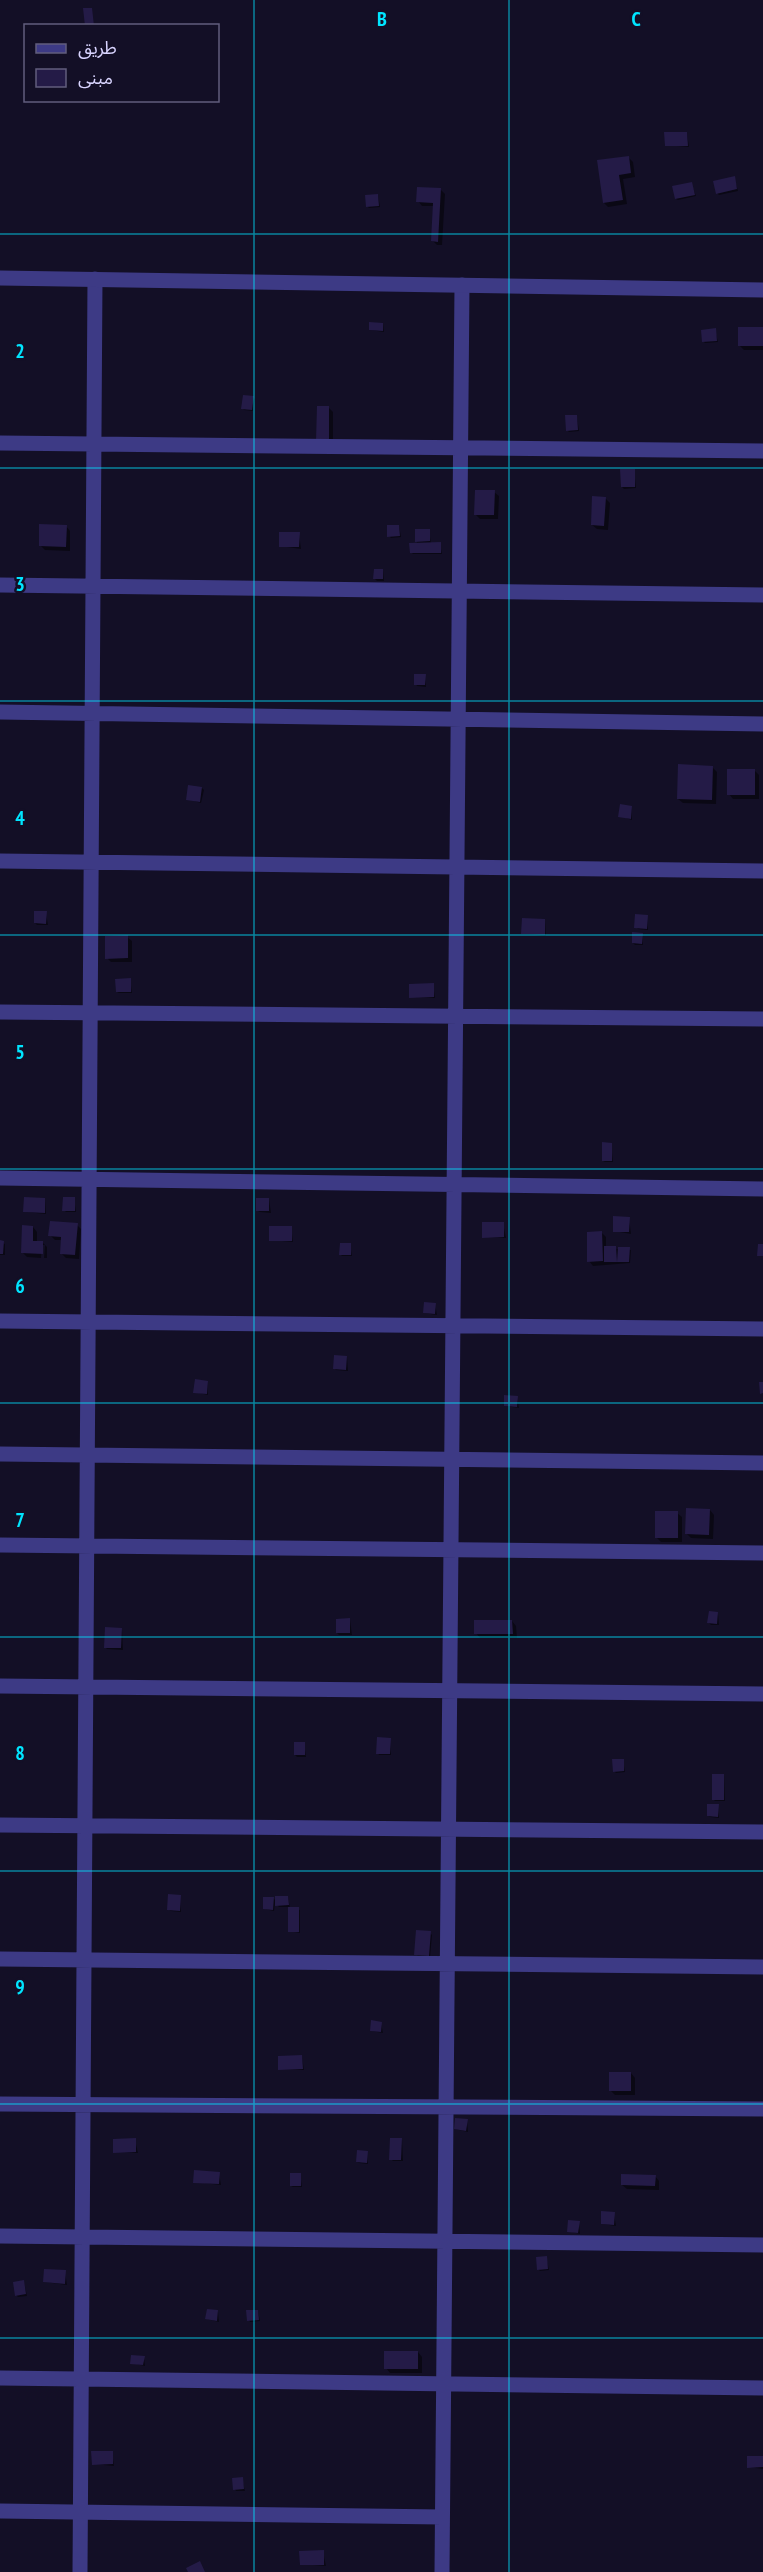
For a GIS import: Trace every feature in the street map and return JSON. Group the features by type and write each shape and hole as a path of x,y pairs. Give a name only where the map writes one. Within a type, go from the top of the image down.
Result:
{"street":[{"path":"0,278 763,290"},
{"path":"80,2572 95,279"},
{"path":"441,2572 462,285"},
{"path":"0,443 763,451"},
{"path":"0,585 763,595"},
{"path":"0,712 763,724"},
{"path":"0,861 763,871"},
{"path":"0,1012 763,1019"},
{"path":"0,1178 763,1189"},
{"path":"0,1321 763,1329"},
{"path":"0,1454 763,1463"},
{"path":"0,1545 763,1553"},
{"path":"0,1686 763,1694"},
{"path":"0,1825 763,1832"},
{"path":"0,1959 763,1967"},
{"path":"0,2104 763,2109"},
{"path":"0,2236 763,2245"},
{"path":"0,2378 763,2388"},
{"path":"0,2511 442,2517"}],"building":[{"path":"83,8 92,8 94,24 85,24"},
{"path":"664,132 687,132 688,146 665,146"},
{"path":"629,156 631,173 619,175 623,200 603,203 597,160"},
{"path":"735,176 737,189 716,194 713,181"},
{"path":"692,182 695,195 675,199 672,186"},
{"path":"417,187 441,188 438,242 431,241 433,203 416,202"},
{"path":"378,194 379,206 366,207 365,195"},
{"path":"369,322 383,323 383,331 369,330"},
{"path":"738,327 763,327 763,346 738,346"},
{"path":"716,328 717,341 702,342 701,330"},
{"path":"243,395 254,396 252,410 241,409"},
{"path":"317,406 329,406 329,441 316,441"},
{"path":"565,415 577,415 578,430 566,431"},
{"path":"620,469 635,469 635,487 621,487"},
{"path":"475,490 495,490 494,515 474,515"},
{"path":"592,496 606,497 604,526 591,525"},
{"path":"39,524 67,525 66,547 39,546"},
{"path":"387,525 399,525 400,536 387,537"},
{"path":"415,529 430,529 430,541 415,542"},
{"path":"279,532 300,532 299,547 279,547"},
{"path":"441,542 441,553 410,553 409,543"},
{"path":"374,569 383,569 383,579 373,579"},
{"path":"414,674 426,674 425,685 414,685"},
{"path":"678,764 713,766 712,800 677,799"},
{"path":"727,769 755,769 755,795 727,795"},
{"path":"188,785 202,787 200,802 186,800"},
{"path":"620,804 632,806 631,819 618,817"},
{"path":"34,911 47,911 46,924 34,923"},
{"path":"635,914 648,915 647,929 634,928"},
{"path":"522,918 545,919 545,935 521,934"},
{"path":"632,932 643,933 642,944 632,943"},
{"path":"128,935 128,958 105,959 105,936"},
{"path":"131,978 131,992 116,992 115,979"},
{"path":"434,983 434,997 409,998 409,984"},
{"path":"602,1142 612,1143 612,1161 602,1161"},
{"path":"24,1197 45,1198 45,1213 23,1212"},
{"path":"63,1197 75,1197 75,1211 62,1211"},
{"path":"256,1198 269,1198 269,1211 256,1211"},
{"path":"613,1216 630,1217 629,1232 613,1232"},
{"path":"50,1221 78,1223 75,1255 60,1254 61,1237 48,1236"},
{"path":"482,1222 504,1222 504,1237 482,1238"},
{"path":"22,1225 33,1226 33,1241 43,1241 43,1254 21,1253"},
{"path":"269,1226 292,1226 292,1241 269,1241"},
{"path":"602,1231 603,1261 587,1262 587,1232"},
{"path":"0,1240 4,1241 3,1254 0,1254"},
{"path":"340,1243 351,1243 351,1255 339,1255"},
{"path":"758,1244 763,1244 763,1256 757,1256"},
{"path":"604,1246 616,1246 617,1262 604,1262"},
{"path":"618,1247 630,1247 629,1262 617,1262"},
{"path":"424,1302 436,1303 435,1314 423,1313"},
{"path":"334,1355 347,1356 346,1370 333,1369"},
{"path":"195,1379 208,1381 207,1394 193,1393"},
{"path":"759,1382 763,1382 763,1393 760,1394"},
{"path":"504,1395 518,1396 517,1407 504,1406"},
{"path":"686,1508 710,1509 709,1535 685,1534"},
{"path":"655,1511 678,1511 678,1538 655,1538"},
{"path":"709,1611 718,1612 717,1624 707,1623"},
{"path":"350,1618 350,1633 336,1633 336,1619"},
{"path":"474,1620 512,1620 513,1634 474,1634"},
{"path":"105,1627 122,1628 121,1648 104,1648"},
{"path":"377,1737 391,1738 390,1754 376,1754"},
{"path":"294,1742 305,1742 305,1755 294,1755"},
{"path":"612,1759 624,1759 624,1771 613,1772"},
{"path":"712,1774 724,1774 724,1800 712,1800"},
{"path":"707,1804 719,1804 718,1817 707,1816"},
{"path":"168,1894 181,1895 180,1911 167,1910"},
{"path":"275,1896 288,1896 289,1905 275,1906"},
{"path":"263,1897 274,1897 273,1910 263,1909"},
{"path":"288,1907 299,1907 299,1932 288,1932"},
{"path":"416,1930 431,1931 429,1956 414,1955"},
{"path":"371,2020 382,2022 381,2032 370,2031"},
{"path":"302,2055 303,2069 278,2070 278,2056"},
{"path":"609,2072 631,2072 631,2091 609,2091"},
{"path":"455,2118 468,2119 466,2131 454,2129"},
{"path":"136,2138 136,2152 113,2153 113,2139"},
{"path":"390,2138 402,2138 401,2160 389,2160"},
{"path":"357,2150 368,2151 367,2163 356,2162"},
{"path":"194,2170 220,2172 219,2184 193,2183"},
{"path":"290,2173 301,2173 301,2186 290,2186"},
{"path":"621,2174 656,2175 655,2186 621,2185"},
{"path":"601,2211 615,2212 614,2225 601,2224"},
{"path":"568,2220 580,2221 578,2233 567,2232"},
{"path":"547,2256 548,2269 537,2270 536,2257"},
{"path":"44,2269 66,2270 65,2284 43,2282"},
{"path":"24,2280 26,2294 15,2296 13,2282"},
{"path":"207,2309 218,2310 217,2321 205,2319"},
{"path":"246,2310 258,2310 259,2320 247,2321"},
{"path":"384,2351 418,2351 418,2369 384,2369"},
{"path":"131,2355 145,2356 143,2365 130,2364"},
{"path":"91,2451 113,2451 113,2464 92,2465"},
{"path":"747,2456 763,2456 763,2467 747,2468"},
{"path":"243,2477 244,2489 233,2490 232,2478"},
{"path":"324,2550 324,2565 300,2565 299,2551"},
{"path":"200,2561 205,2572 188,2572 186,2568"}]}
